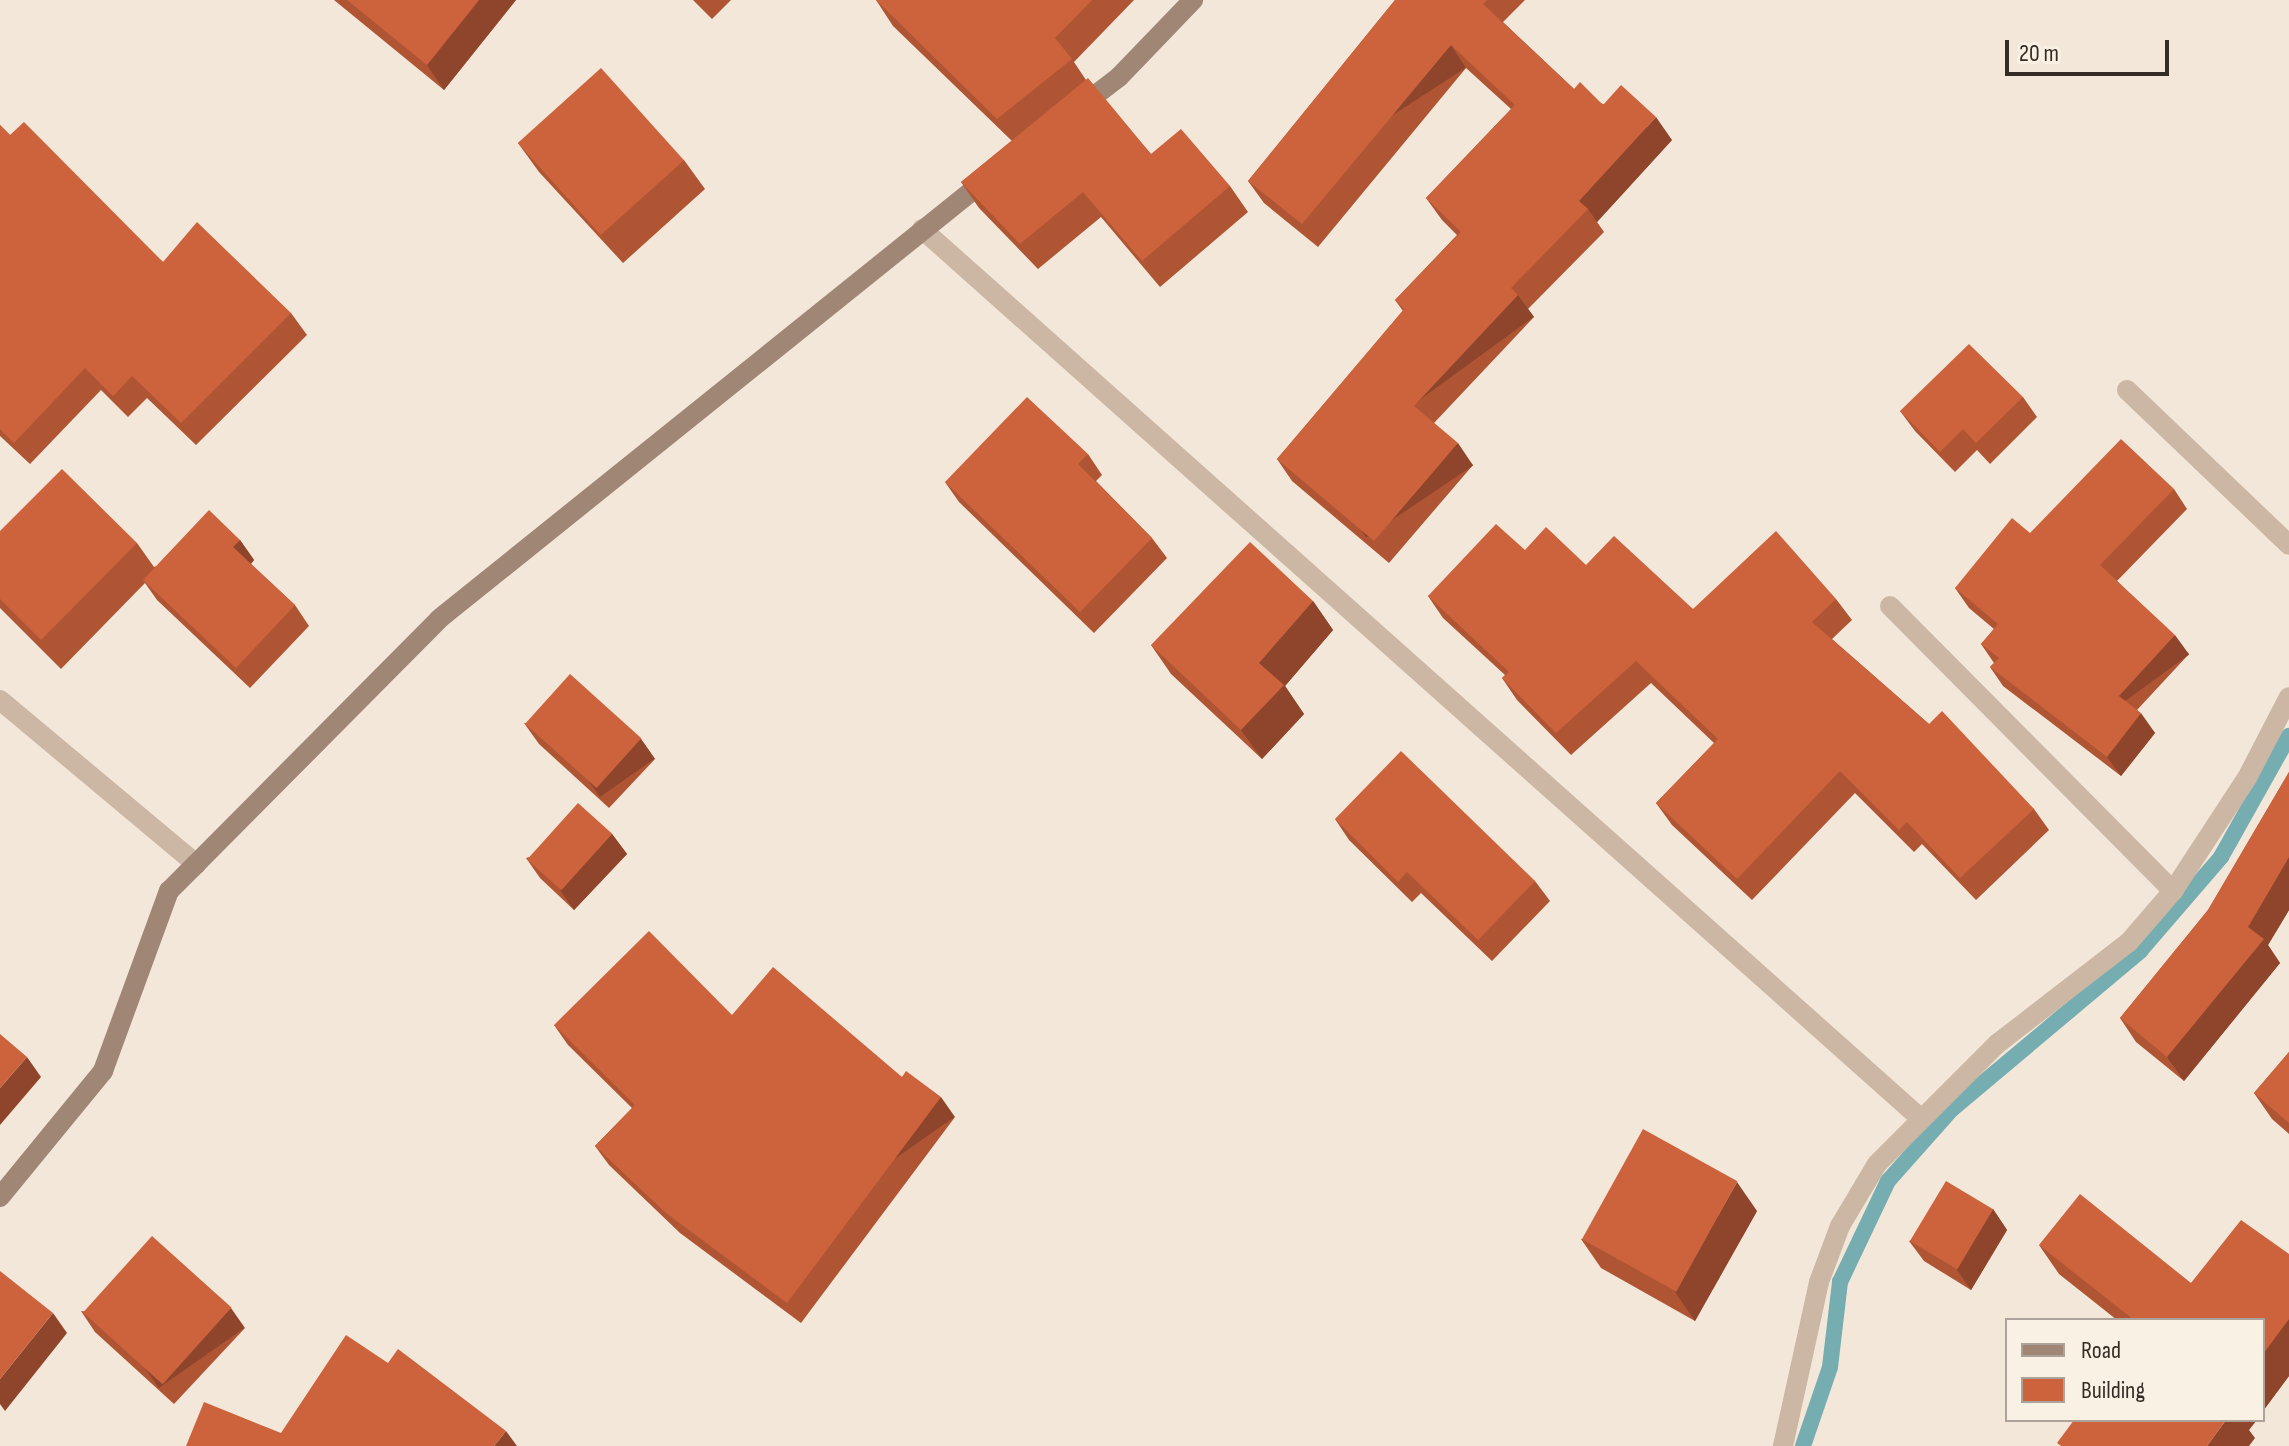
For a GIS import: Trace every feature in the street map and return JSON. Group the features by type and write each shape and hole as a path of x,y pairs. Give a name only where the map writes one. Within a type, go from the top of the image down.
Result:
{"street":[{"path":"1057,124 1119,77 1193,0"},
{"path":"0,1197 103,1071 169,891 439,619 731,388 922,229 1008,162"},
{"path":"922,229 1920,1118"},
{"path":"2127,390 2289,545"},
{"path":"1890,606 2173,891"},
{"path":"1783,1446 1819,1282 1840,1226 1877,1164 1997,1044 2129,942 2173,891 2247,778 2289,697"},
{"path":"0,700 196,864"}],"building":[{"path":"347,0 479,0 427,65"},
{"path":"876,0 1092,0 1055,38 1072,59 997,119"},
{"path":"1395,0 1487,0 1483,4 1574,89 1580,82 1603,105 1621,85 1656,117 1579,201 1588,209 1511,288 1518,295 1414,406 1458,443 1374,541 1277,459 1404,309 1395,300 1461,232 1426,198 1515,105 1451,45 1302,224 1248,181"},
{"path":"601,68 684,160 601,235 518,143"},
{"path":"1088,78 1151,154 1181,129 1230,186 1142,261 1083,192 1020,244 961,182"},
{"path":"24,122 163,262 197,222 291,313 181,423 132,376 113,396 85,368 14,443 0,429 0,125 10,135"},
{"path":"1969,344 2023,397 1976,443 1963,429 1940,452 1900,411"},
{"path":"1027,397 1088,454 1078,464 1152,538 1080,612 945,482"},
{"path":"2121,439 2174,489 2100,565 2175,635 2119,696 2141,713 2107,757 1990,667 1999,658 1981,644 1998,624 1955,588 2012,518 2030,533"},
{"path":"62,469 137,543 41,640 0,599 0,531"},
{"path":"209,510 240,540 233,547 295,605 236,668 143,580"},
{"path":"1496,524 1525,550 1546,527 1586,565 1614,536 1693,609 1776,531 1836,599 1812,622 1929,724 1942,711 2034,809 1960,878 1907,822 1899,830 1840,771 1737,879 1656,803 1718,739 1636,661 1556,733 1502,678 1509,672 1428,596"},
{"path":"1250,542 1313,601 1259,663 1284,685 1241,730 1151,645"},
{"path":"570,674 641,738 597,788 525,724"},
{"path":"1401,751 1535,881 1478,940 1407,872 1398,882 1335,819"},
{"path":"2289,772 2289,857 2248,927 2264,939 2167,1057 2120,1018 2208,910"},
{"path":"578,803 612,834 561,890 527,859"},
{"path":"649,931 732,1015 773,967 902,1077 906,1071 941,1097 787,1303 666,1213 595,1146 635,1105 554,1025"},
{"path":"0,1034 27,1057 0,1088"},
{"path":"2289,1052 2289,1123 2254,1093"},
{"path":"1643,1129 1737,1181 1676,1292 1582,1239"},
{"path":"1946,1181 1993,1209 1957,1269 1910,1241"},
{"path":"2080,1194 2191,1283 2241,1220 2289,1254 2289,1319 2265,1351 2265,1318 2131,1318 2039,1245"},
{"path":"152,1236 232,1308 163,1384 83,1313"},
{"path":"0,1271 53,1313 0,1379"},
{"path":"346,1335 388,1363 398,1349 506,1431 494,1446 186,1446 204,1402 281,1433"},
{"path":"2073,1422 2225,1422 2207,1446 2061,1446 2057,1443"}],"waterway":[{"path":"1803,1446 1830,1367 1840,1282 1888,1181 1952,1109 2140,951 2221,857 2289,736"}]}
